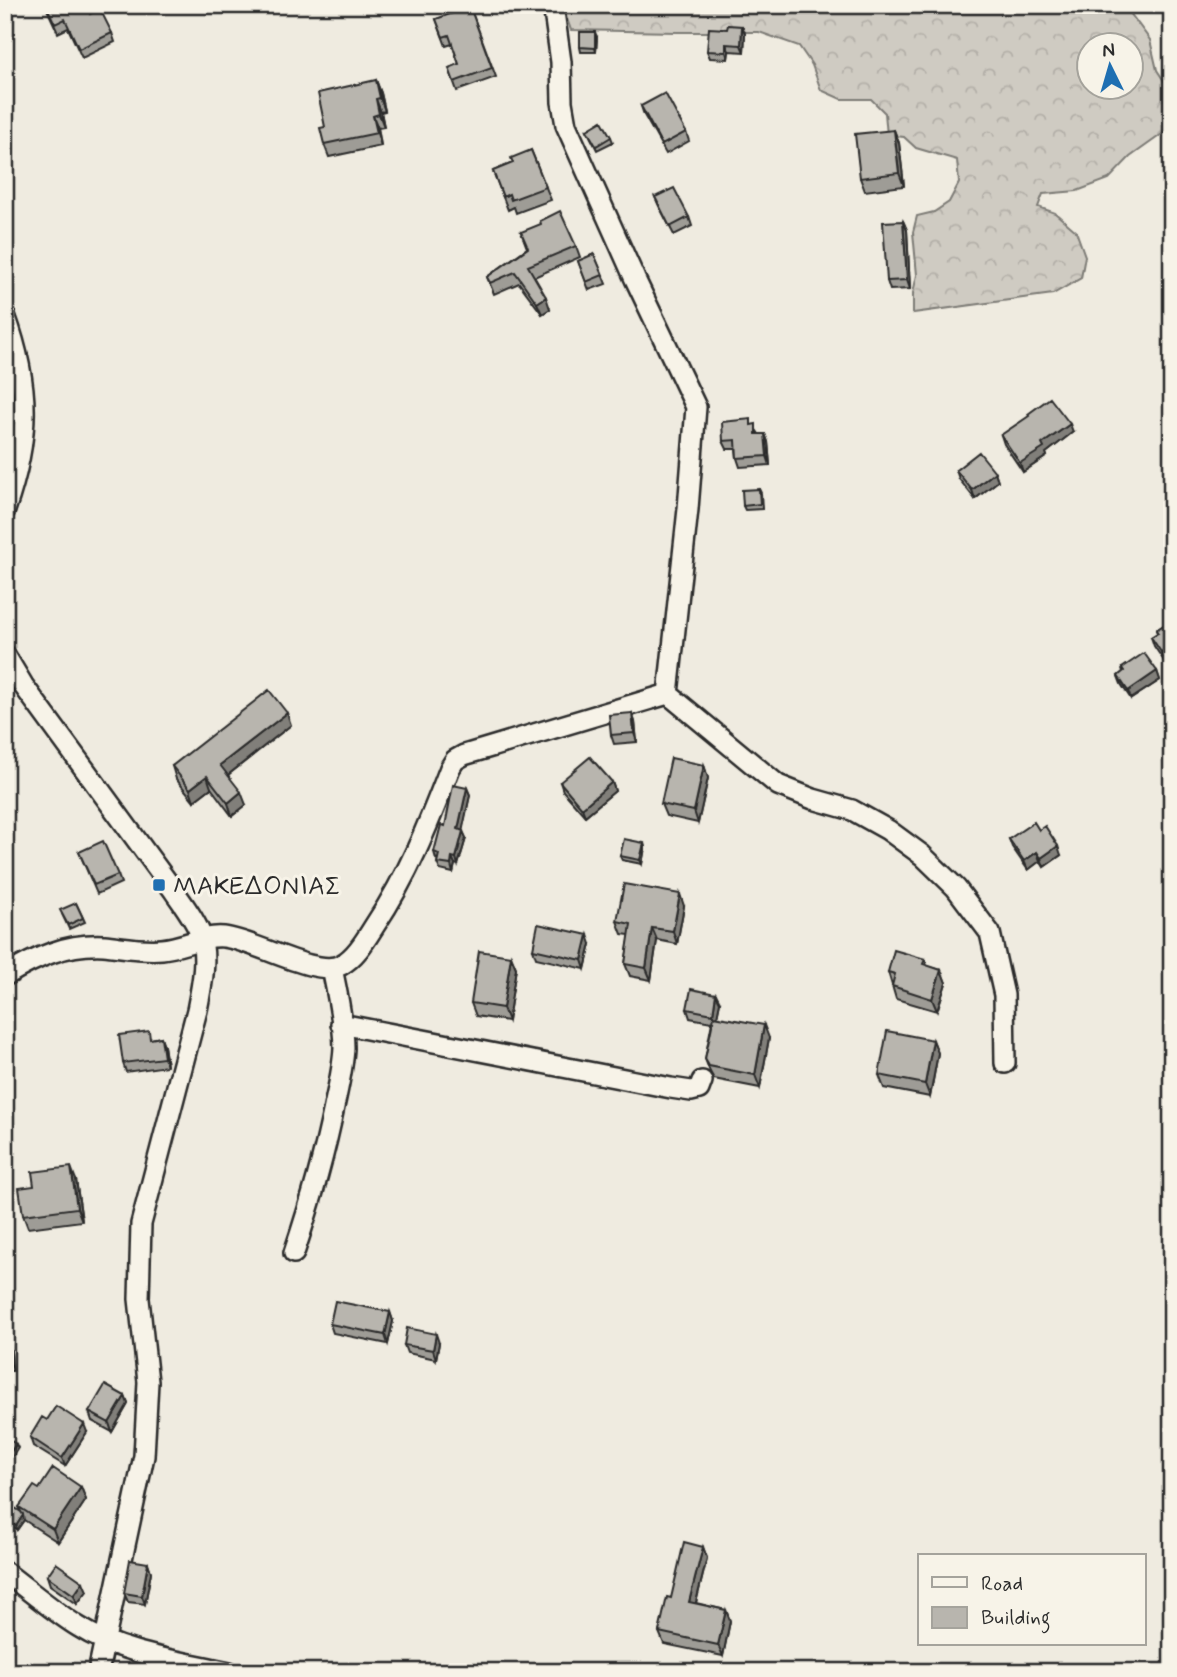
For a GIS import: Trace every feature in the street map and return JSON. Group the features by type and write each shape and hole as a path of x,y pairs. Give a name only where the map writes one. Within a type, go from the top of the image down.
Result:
{"street":[{"path":"552,5 559,43 566,125 696,407 668,694"},
{"path":"5,314 18,356 25,418 18,471 5,510"},
{"path":"5,655 23,685 174,891 195,924 203,947 204,969 197,1010 141,1224 139,1299 148,1382 144,1456 98,1672"},
{"path":"5,976 38,958 67,947 85,945 164,949 215,937 227,937 319,967 339,966 356,951 401,884 455,760 464,755 668,694"},
{"path":"668,694 778,785 852,810 888,830 922,855 956,888 990,933 1004,995 1005,1063"},
{"path":"294,1253 327,1141 343,1054 332,968"},
{"path":"341,1024 671,1088 691,1091 699,1089 702,1081"},
{"path":"5,1572 79,1628 105,1641 140,1652 229,1672"}],"green space":[{"path":"562,5 1120,5 1127,9 1144,32 1076,32 1076,102 1146,102 1146,35 1150,40 1157,70 1172,93 1172,127 1130,157 1109,179 1077,191 1043,194 1038,207 1055,213 1076,231 1085,256 1081,278 1053,294 913,313 917,275 913,232 917,216 934,212 949,202 959,183 957,160 916,148 904,137 887,135 885,113 871,99 841,99 821,90 812,65 799,46 759,32 571,30"}],"building":[{"path":"46,5 86,5 90,14 100,9 112,33 79,49 65,19 55,24"},
{"path":"470,7 492,68 454,82 449,68 459,64 449,35 443,37 436,19"},
{"path":"728,25 742,26 741,45 726,44 726,52 707,51 709,28 727,29"},
{"path":"580,32 595,32 595,48 580,47"},
{"path":"376,80 380,98 376,99 379,114 373,116 377,133 324,144 320,128 325,127 318,93"},
{"path":"665,93 686,132 662,145 641,106"},
{"path":"602,121 611,137 596,146 587,130"},
{"path":"894,130 899,173 860,178 855,134"},
{"path":"531,150 546,187 511,200 509,194 503,197 493,171 513,163 511,158"},
{"path":"674,188 689,217 670,227 655,197"},
{"path":"560,211 576,246 528,266 546,297 537,303 515,272 490,283 487,277 528,248 521,232 541,224 540,221"},
{"path":"903,221 907,280 887,281 883,222"},
{"path":"594,254 603,275 586,282 578,261"},
{"path":"1050,398 1070,424 1042,444 1044,448 1020,463 1001,435"},
{"path":"751,419 751,425 756,424 756,434 765,434 767,456 737,458 736,440 723,441 722,422"},
{"path":"979,452 995,472 972,490 956,470"},
{"path":"759,489 760,504 743,506 742,490"},
{"path":"1172,620 1172,645 1161,652 1151,637 1158,633 1156,630"},
{"path":"1144,653 1157,671 1128,691 1118,676 1124,671 1122,668"},
{"path":"269,690 287,713 220,765 241,792 228,803 207,776 190,789 172,766"},
{"path":"632,713 634,733 611,735 609,715"},
{"path":"590,757 612,782 582,808 560,782"},
{"path":"671,758 704,765 694,811 661,804"},
{"path":"453,785 467,788 458,829 463,831 456,858 452,857 451,865 437,863 439,854 434,852 441,825 445,826"},
{"path":"1034,822 1039,830 1045,826 1058,846 1041,858 1037,852 1024,861 1009,839"},
{"path":"624,839 644,843 640,860 620,856"},
{"path":"103,841 118,875 94,885 79,852"},
{"path":"624,884 680,894 673,931 652,928 646,968 625,964 631,924 617,921"},
{"path":"76,903 83,918 68,925 60,910"},
{"path":"538,924 588,935 582,960 533,949"},
{"path":"894,950 925,959 923,964 941,970 932,999 892,986 895,974 888,972"},
{"path":"479,951 511,956 503,1008 471,1003"},
{"path":"691,989 716,994 713,1014 687,1009"},
{"path":"714,1016 764,1025 755,1075 709,1066 705,1059"},
{"path":"149,1031 150,1039 161,1037 164,1058 123,1063 119,1035"},
{"path":"887,1031 933,1040 925,1084 879,1075"},
{"path":"71,1167 77,1208 23,1215 19,1188 34,1186 32,1172"},
{"path":"335,1301 390,1312 385,1335 330,1324"},
{"path":"5,1327 8,1358 5,1358"},
{"path":"407,1328 436,1334 433,1350 404,1345"},
{"path":"105,1385 125,1396 109,1423 89,1412"},
{"path":"56,1406 84,1424 62,1458 30,1437 42,1417 47,1420"},
{"path":"5,1437 16,1444 7,1457 5,1456"},
{"path":"53,1468 81,1487 53,1529 19,1507 34,1486 39,1489"},
{"path":"6,1502 23,1515 16,1526 5,1519"},
{"path":"684,1542 703,1547 689,1602 726,1610 718,1645 659,1632 667,1597 671,1598"},
{"path":"130,1560 148,1563 142,1596 124,1593"},
{"path":"56,1563 83,1582 74,1595 47,1576"}],"place":[{"name":"ΜΑΚΕΔΟΝΙΑΣ","path":"159,885"}]}
